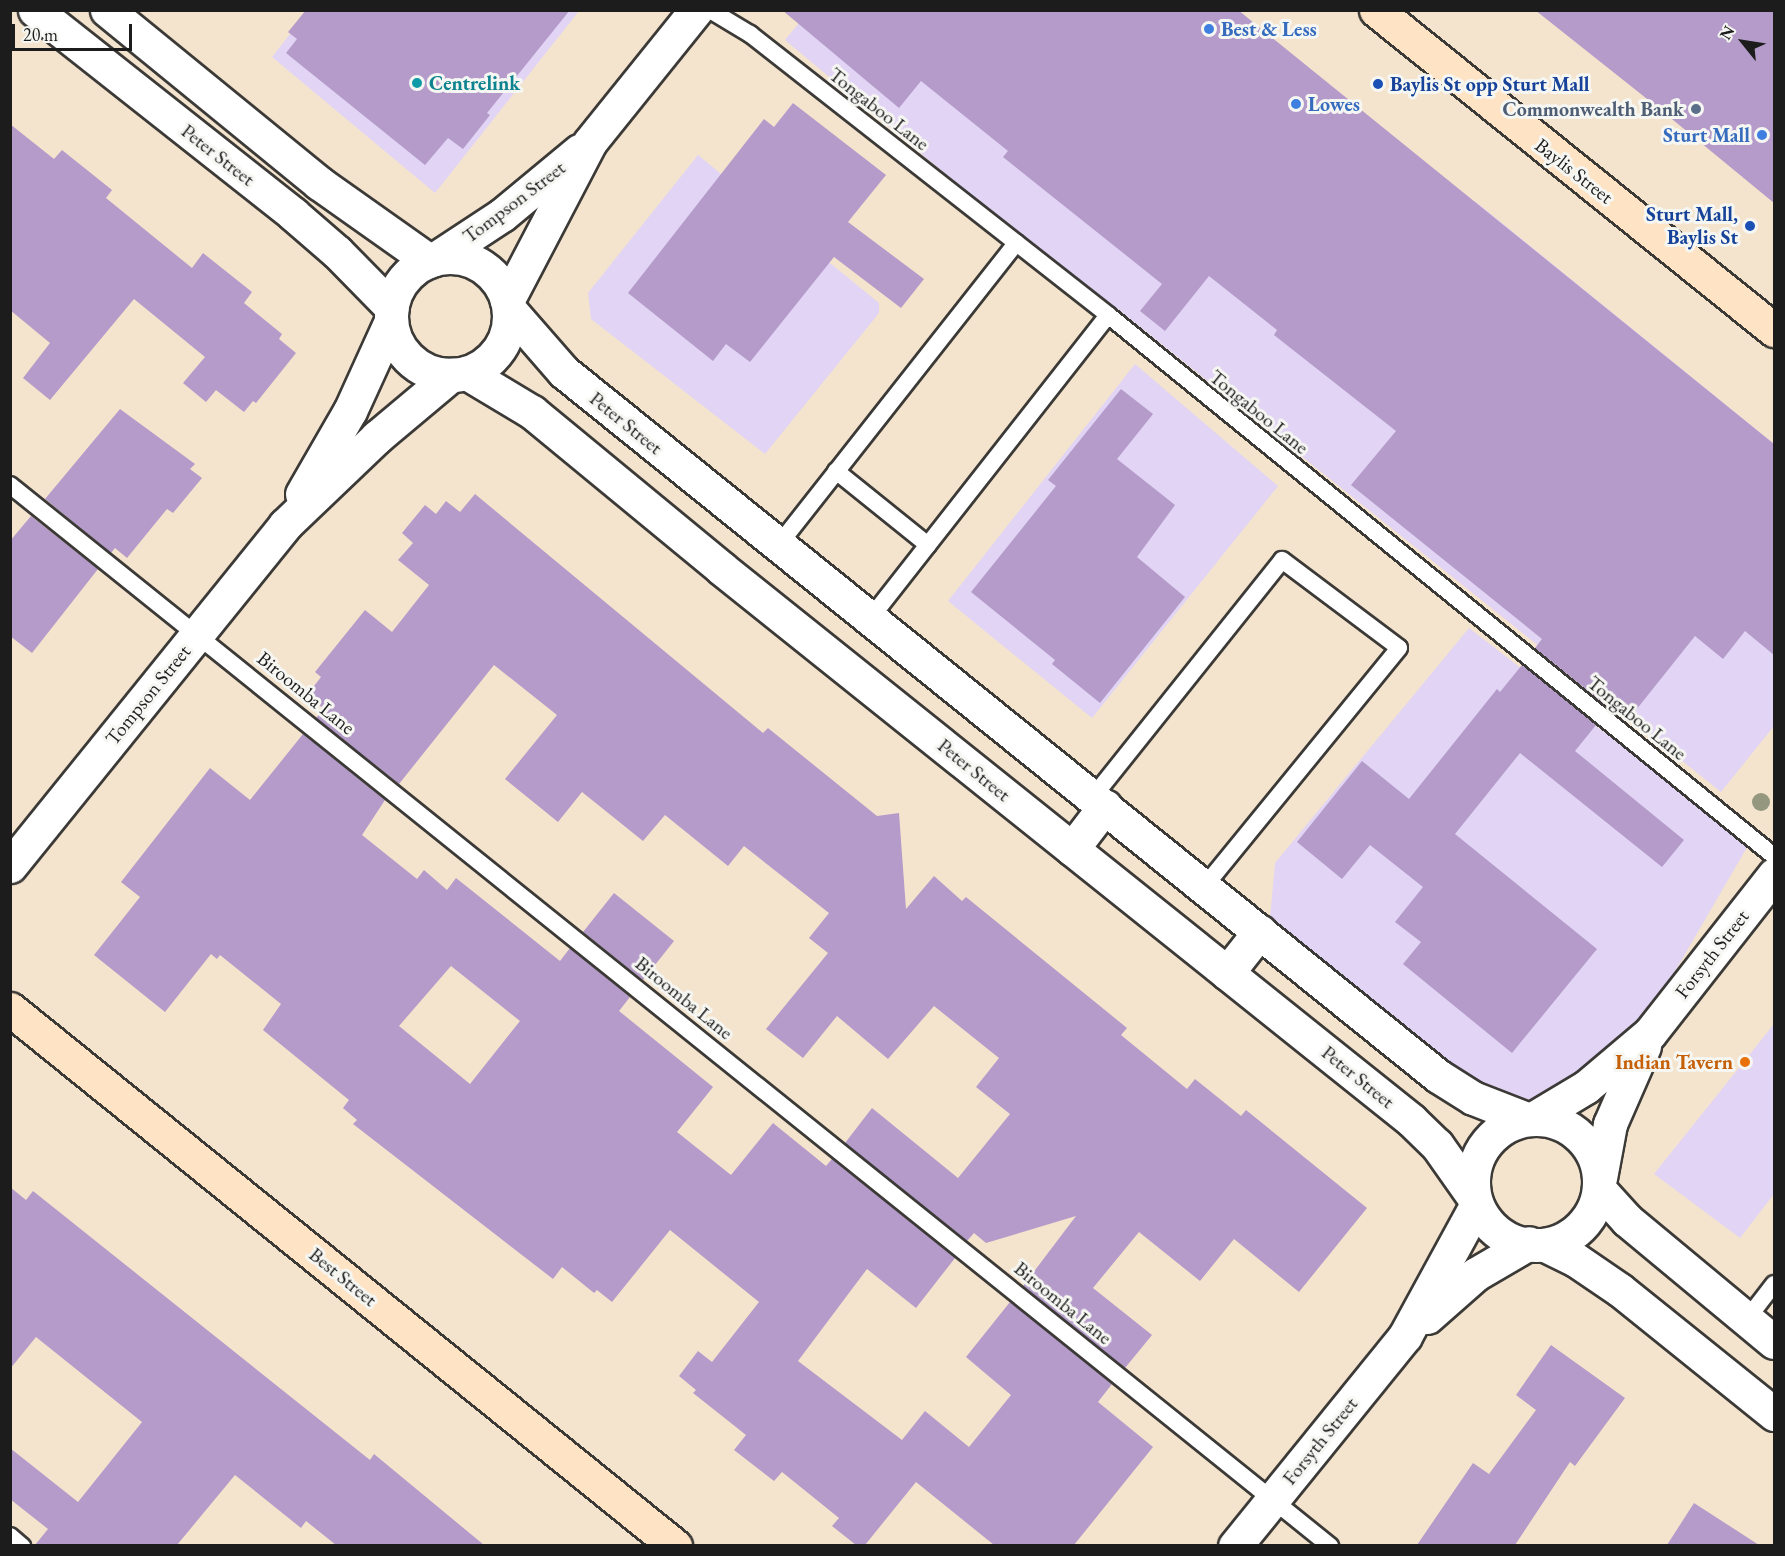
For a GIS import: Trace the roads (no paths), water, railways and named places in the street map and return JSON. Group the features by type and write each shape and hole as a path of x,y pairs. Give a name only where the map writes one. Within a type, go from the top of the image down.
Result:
{"street":[{"name":"Peter Street","path":"35,10 293,214 337,252 392,315"},
{"name":"Tompson Street","path":"432,260 502,215 590,142 696,10"},
{"name":"Baylis Street","path":"1376,10 1774,330"},
{"name":"Peter Street","path":"109,11 363,217 432,260"},
{"path":"151,102 178,69"},
{"name":"Tompson Street","path":"508,305 590,142"},
{"path":"453,257 488,270 508,305 507,329 499,348 485,363 459,374 417,366 395,338 392,315 404,280 432,260 453,257"},
{"name":"Peter Street","path":"508,305 564,372 765,537 1205,886 1438,1076 1473,1098 1531,1118"},
{"name":"Tompson Street","path":"285,525 350,411 392,315"},
{"name":"Peter Street","path":"459,374 532,412 721,568 1411,1120 1437,1145 1475,1201"},
{"name":"Tompson Street","path":"10,866 285,525 377,437 459,374"},
{"path":"721,568 765,537"},
{"path":"876,692 908,651"},
{"path":"1072,849 1099,802"},
{"name":"Forsyth Street","path":"1531,1118 1586,1087 1650,1034 1774,875"},
{"path":"1227,973 1260,931"},
{"name":"Best Street","path":"10,1009 675,1545"},
{"name":"Forsyth Street","path":"1600,1184 1610,1124 1650,1034"},
{"path":"1600,1184 1588,1220 1567,1238 1537,1244 1513,1242 1497,1233 1475,1201 1476,1161 1493,1135 1531,1118 1576,1132 1593,1152 1600,1184 1627,1220 1774,1342"},
{"name":"Forsyth Street","path":"1405,1336 1475,1201"},
{"path":"1537,1244 1576,1260 1620,1290 1774,1414"},
{"name":"Forsyth Street","path":"1235,1545 1405,1336 1476,1274 1537,1244"}],"lane":[{"name":"Tongaboo Lane","path":"710,10 750,34 1108,315 1774,856"},
{"path":"765,537 836,471 1016,243"},
{"path":"869,620 1108,315"},
{"path":"836,471 928,545"},
{"name":"Biroomba Lane","path":"10,485 198,633 1330,1545"},
{"path":"1099,802 1282,560 1399,648 1205,886"},
{"path":"1747,1319 1774,1284"},
{"path":"10,1536 22,1545"}],"place":[{"name":"Best & Less","path":"1209,29"},
{"name":"Centrelink","path":"417,83"},
{"name":"Baylis St opp Sturt Mall","path":"1378,84"},
{"name":"Lowes","path":"1296,104"},
{"name":"Commonwealth Bank","path":"1696,109"},
{"name":"Sturt Mall","path":"1762,135"},
{"name":"Sturt Mall, Baylis St","path":"1750,226"},
{"name":"Indian Tavern","path":"1745,1062"}]}
